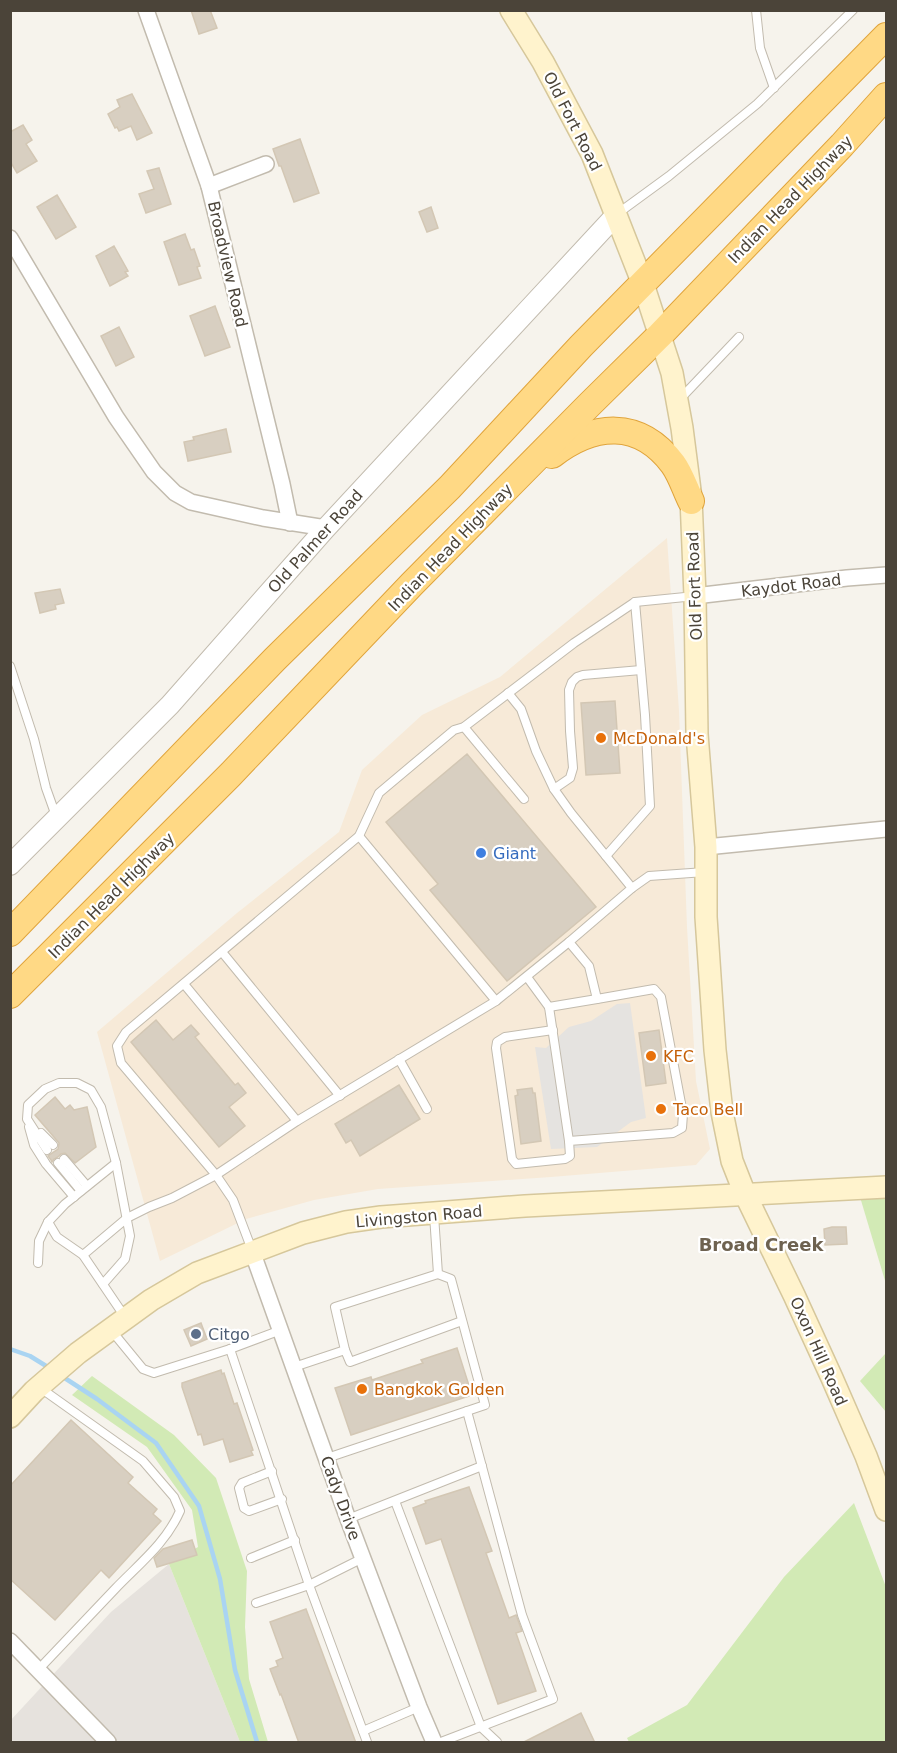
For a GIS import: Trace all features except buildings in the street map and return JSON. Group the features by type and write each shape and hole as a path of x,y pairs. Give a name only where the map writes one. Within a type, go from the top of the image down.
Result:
{"highway":[{"path":"10,933 275,659 450,487 581,346 886,36"},
{"name":"Indian Head Highway","path":"10,995 230,775 412,584 660,335 886,96"},
{"path":"498,498 562,448 585,435 606,430 628,431 647,439 673,465 691,501"}],"main road":[{"name":"Old Fort Road","path":"512,10 592,153 643,284 672,373 678,402 691,501 697,734 706,847 706,917 712,1017 722,1112 732,1161 745,1194"},
{"name":"Livingston Road","path":"10,1417 40,1385 78,1353 151,1299 197,1273 303,1233 346,1222 381,1217 886,1187"},
{"name":"Oxon Hill Road","path":"745,1194 827,1368 866,1456 886,1510"}],"street":[{"name":"Broadview Road","path":"146,10 209,186 290,523"},
{"path":"209,186 266,164"},
{"name":"Old Palmer Road","path":"10,865 170,705 326,528 616,215"},
{"path":"10,238 116,417 154,472 175,493 191,502 290,523 326,528"},
{"name":"Kaydot Road","path":"695,596 886,575"},
{"path":"706,847 886,829"},
{"name":"Cady Drive","path":"252,1251 348,1519 434,1743"},
{"path":"10,1641 100,1738"}],"lane":[{"path":"756,10 760,48 774,88"},
{"path":"616,215 669,176 757,104 853,10"},
{"path":"678,402 740,338"},
{"path":"252,1251 233,1200 216,1175 121,1063 117,1046 126,1032 359,836 379,793 454,730 464,727 574,643 635,602 695,596"},
{"path":"606,856 650,806 635,602"},
{"path":"10,666 57,818"},
{"path":"554,789 570,778 573,768 569,690 572,682 583,675 641,670"},
{"path":"508,693 521,709 536,751 554,789 632,888"},
{"path":"464,727 524,799"},
{"path":"359,836 496,1001"},
{"path":"83,1255 127,1218 216,1175 297,1121 496,1001 649,876 706,872"},
{"path":"569,942 589,966 597,999"},
{"path":"222,952 340,1096"},
{"path":"527,977 549,1007 553,1030 569,1141 570,1156 565,1159 516,1164 512,1159 497,1042 505,1037 553,1030"},
{"path":"184,984 297,1121"},
{"path":"549,1007 654,989 661,997 683,1114 682,1128 673,1133 569,1141"},
{"path":"399,1059 427,1109"},
{"path":"74,1197 46,1164 34,1145 27,1119 28,1106 45,1089 59,1083 77,1083 92,1090 101,1107 116,1163 130,1236 125,1259 103,1284"},
{"path":"27,1119 50,1147"},
{"path":"61,1161 84,1188"},
{"path":"38,1263 39,1240 48,1222 84,1188 116,1163"},
{"path":"434,1213 438,1274"},
{"path":"48,1222 57,1237 83,1255 103,1284 118,1323 142,1369 154,1373 230,1349 280,1330"},
{"path":"327,1458 485,1405 451,1279 438,1274 334,1307 350,1362 462,1321"},
{"path":"230,1349 309,1585 367,1743"},
{"path":"294,1367 345,1350"},
{"path":"38,1670 161,1543 180,1511 174,1497 143,1461 40,1385"},
{"path":"441,1743 553,1699 522,1615 467,1411"},
{"path":"348,1519 482,1466"},
{"path":"272,1471 242,1483 238,1488 244,1508 249,1511 282,1499"},
{"path":"394,1501 481,1727 497,1743"},
{"path":"251,1558 295,1540"},
{"path":"256,1603 309,1585 363,1558"},
{"path":"363,1731 419,1707"}],"shaded area":[{"path":"667,538 679,711 687,927 696,1081 710,1149 696,1165 378,1189 314,1200 246,1219 160,1261 97,1032 237,913 339,832 362,770 422,715 500,677"},
{"path":"630,1003 646,1118 631,1122 597,1147 551,1149 535,1047 546,1048 569,1027 591,1021 617,1004"},
{"path":"169,1564 240,1742 11,1742 10,1721 111,1612"}],"green space":[{"path":"886,1196 886,1284 860,1197"},
{"path":"886,1353 886,1412 860,1381"},
{"path":"92,1376 174,1435 216,1478 247,1571 245,1627 249,1679 268,1742 240,1742 169,1564 198,1547 192,1510 147,1447 72,1395"},
{"path":"854,1503 886,1587 886,1742 629,1742 627,1738 687,1705 784,1577"}],"waterway":[{"path":"10,1349 30,1356 51,1369"},
{"path":"60,1375 97,1399 156,1443 199,1506 220,1579 235,1670 257,1742"}],"place":[{"name":"McDonald's","path":"601,738"},
{"name":"Giant","path":"481,853"},
{"name":"KFC","path":"651,1056"},
{"name":"Taco Bell","path":"661,1109"},
{"name":"Citgo","path":"196,1334"},
{"name":"Bangkok Golden","path":"362,1389"}],"district":[{"name":"Broad Creek","path":"761,1245"}]}
